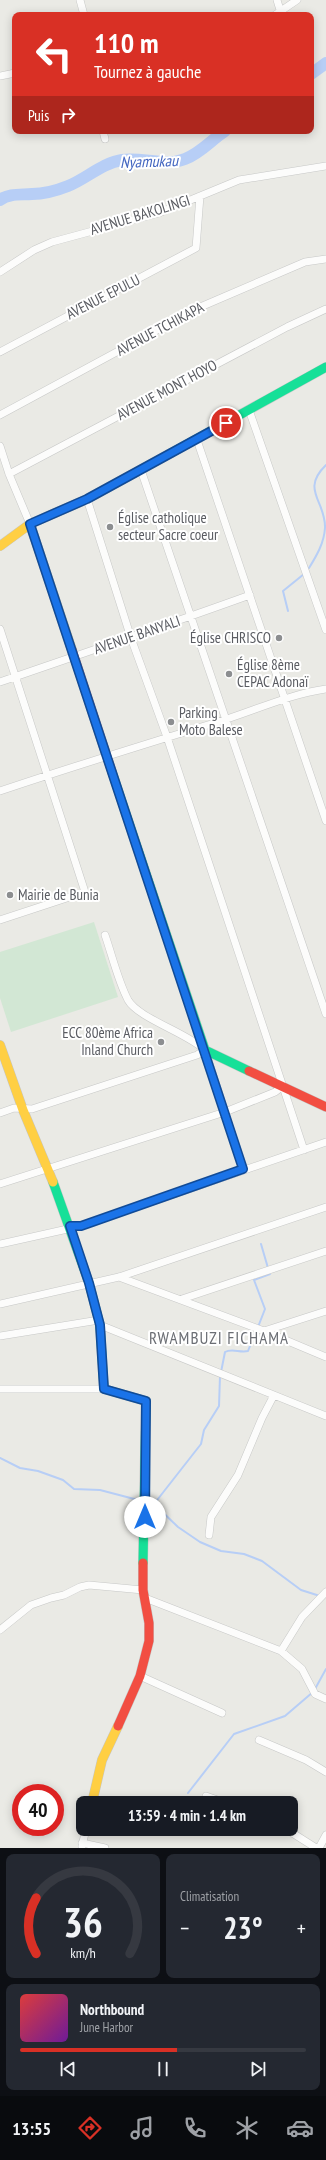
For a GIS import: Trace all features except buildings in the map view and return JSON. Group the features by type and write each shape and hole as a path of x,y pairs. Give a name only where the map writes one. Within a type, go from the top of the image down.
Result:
{"street":[{"path":"80,0 83,12"},
{"path":"277,0 277,12"},
{"path":"279,12 297,0"},
{"path":"0,76 12,74"},
{"path":"104,134 105,139"},
{"name":"AVENUE BAKOLINGI","path":"3,270 52,242 160,212 227,184 253,176 326,166"},
{"name":"AVENUE EPULU","path":"0,352 196,248 200,196"},
{"name":"AVENUE TCHIKAPA","path":"0,415 198,308 305,262 326,259"},
{"name":"AVENUE MONT HOYO","path":"9,474 287,327 326,309"},
{"path":"0,546 30,524 87,499 197,440 326,367"},
{"path":"249,410 326,630"},
{"path":"197,440 326,821"},
{"path":"0,446 9,474 30,524 205,1050 243,1169"},
{"path":"141,470 326,1014"},
{"path":"87,499 131,638 167,737 304,1150"},
{"name":"AVENUE BANYALI","path":"0,682 73,656 131,638 250,595"},
{"path":"0,629 86,892 0,920"},
{"path":"0,791 106,755 226,719 285,699 326,689"},
{"path":"105,936 128,1000 138,1010 196,1042 205,1050 326,1107"},
{"path":"0,1045 23,1110 48,1168 70,1226 89,1283 99,1323 104,1389"},
{"path":"0,1113 14,1108 23,1110 32,1109 197,1055 205,1050"},
{"path":"0,1184 225,1112 275,1092 283,1086"},
{"path":"0,1244 70,1226 81,1226 243,1169 326,1142"},
{"path":"0,1304 119,1277 326,1207"},
{"path":"182,1299 326,1251"},
{"path":"119,1277 260,1329 326,1357"},
{"path":"260,1329 326,1311"},
{"path":"0,1336 99,1323 326,1416"},
{"path":"0,1389 104,1389 146,1401 144,1594 149,1623 149,1641 140,1676 102,1760 94,1796"},
{"path":"210,1535 211,1517 238,1475 262,1418 274,1395"},
{"path":"0,1630 31,1605 64,1595 80,1587 89,1585 144,1594 281,1651 302,1670 314,1694 326,1699"},
{"path":"281,1651 302,1617 323,1595"},
{"path":"140,1676 222,1713"},
{"path":"259,1740 306,1760 326,1772"},
{"path":"297,1836 317,1848 326,1835"},
{"path":"84,1836 82,1846 105,1848"}],"green space":[{"path":"94,922 118,997 11,1032 0,998 0,952"}],"waterway":[{"name":"Nyamukau","path":"314,72 326,63"},
{"name":"Nyamukau","path":"0,200 11,195 50,192 60,189 75,183 108,164 122,160 130,159 170,162 185,159 201,150 221,134"},
{"path":"309,568 320,549 325,528 322,510 316,496 315,482 326,465"},
{"path":"288,611 283,591 304,574"},
{"path":"261,1244 268,1268"},
{"path":"258,1327 265,1309 254,1280 270,1274"},
{"path":"221,1372 225,1352 230,1350 248,1351 256,1331"},
{"path":"154,1504 201,1444 204,1430 219,1406 220,1376"},
{"path":"0,1458 20,1468 38,1471 63,1480 74,1489 100,1490 142,1501"},
{"path":"147,1502 154,1504 178,1527 200,1542 221,1551 244,1554 262,1561 301,1590 320,1596"},
{"path":"315,1689 326,1669"},
{"path":"188,1793 234,1734 285,1716 313,1692"}],"traffic: fast":[{"path":"171,453 326,367"},
{"path":"112,772 205,1050 249,1071"},
{"path":"53,1182 89,1283 100,1325 104,1389 146,1401 143,1563"}],"traffic: slow":[{"path":"0,546 30,524 87,499 171,453"},
{"path":"30,524 72,650"},
{"path":"0,1045 23,1110 53,1182"},
{"path":"94,1796 102,1760 118,1726"}],"traffic: jam":[{"path":"72,650 112,772"},
{"path":"249,1071 326,1107"},
{"path":"118,1726 140,1676 149,1641 149,1623 143,1590 143,1563"}],"place":[{"name":"Église catholique secteur Sacre coeur","path":"110,527"},
{"name":"Église CHRISCO","path":"279,638"},
{"name":"Église 8ème CEPAC Adonaï","path":"229,674"},
{"name":"Parking Moto Balese","path":"171,722"},
{"name":"Mairie de Bunia","path":"10,895"},
{"name":"ECC 80ème Africa Inland Church","path":"161,1042"}],"district":[{"name":"RWAMBUZI FICHAMA","path":"219,1338"}],"route":[{"path":"145,1517 146,1401 104,1389 100,1325 89,1283 70,1226 81,1226 243,1169 205,1050 30,524 87,499 226,423"}]}
